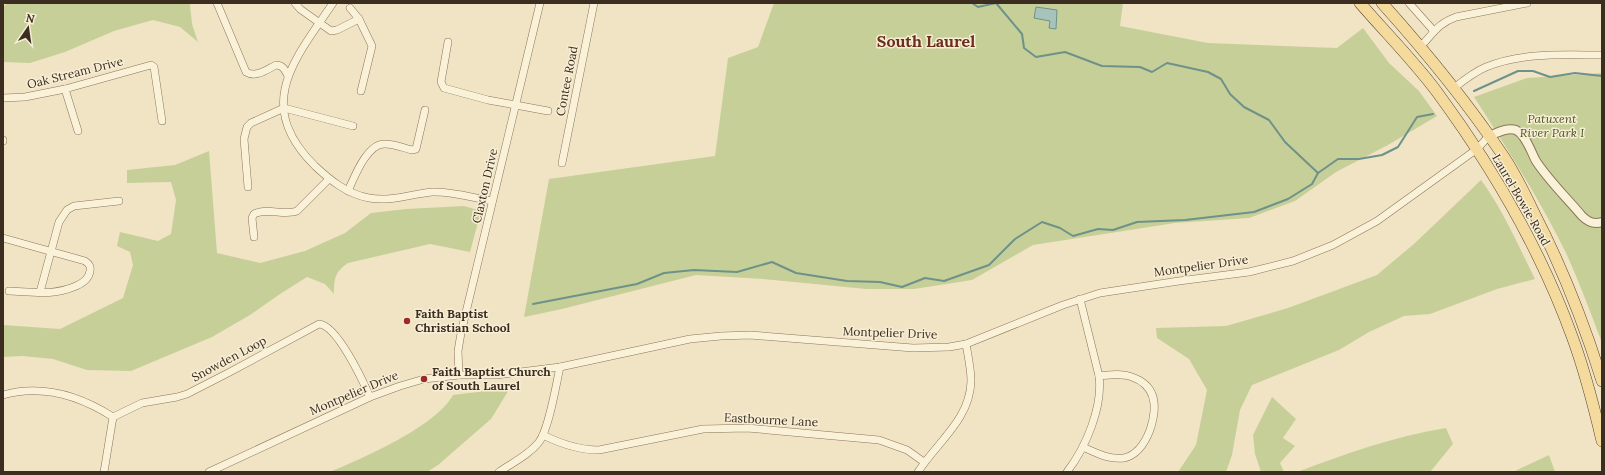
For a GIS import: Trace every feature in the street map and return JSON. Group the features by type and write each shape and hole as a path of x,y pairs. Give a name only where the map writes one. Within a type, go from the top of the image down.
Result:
{"main road":[{"name":"Laurel Bowie Road","path":"1382,3 1420,46 1454,88 1489,136 1517,179 1553,250 1579,312 1602,381"},
{"name":"Laurel Bowie Road","path":"1362,4 1429,82 1477,149 1508,199 1529,237 1565,317 1580,360 1602,441"}],"street":[{"path":"217,3 246,72 250,75 255,75 279,65 284,68 288,76"},
{"path":"295,3 300,9 319,23 334,31 359,19"},
{"path":"333,3 295,59 288,76 284,95 286,123 304,155 329,179 348,191 362,197 386,199 440,192 492,201"},
{"name":"Claxton Drive","path":"460,375 458,351 460,337 540,3"},
{"name":"Contee Road","path":"562,163 594,3"},
{"path":"1409,3 1433,30"},
{"path":"1420,46 1427,40 1433,30 1456,17 1528,3"},
{"path":"350,8 359,19 372,46 361,91"},
{"path":"448,42 441,82 444,88 548,111"},
{"path":"1454,88 1485,67 1506,61 1546,55 1602,55"},
{"name":"Oak Stream Drive","path":"3,98 19,98 65,89 152,66 154,68 162,121"},
{"path":"65,89 78,131"},
{"path":"248,187 244,139 247,128 251,123 284,108 353,126"},
{"path":"348,191 367,154 381,144 386,143 412,150 416,149 425,110"},
{"name":"Montpelier Drive","path":"209,472 370,397 424,379 460,375 496,375 560,367 690,339 720,336 750,335 913,348 949,347 966,344 1063,305 1100,293 1249,272 1294,261 1338,242 1377,221 1477,149 1489,136 1506,130 1512,129 1518,131 1543,171 1588,222 1602,222"},
{"path":"254,237 252,218 254,214 258,212 282,212 290,214 297,211 329,179"},
{"path":"40,292 59,222 64,213 70,208 119,201"},
{"path":"3,238 85,261 90,265 88,277 83,283 57,292 9,291"},
{"path":"1067,472 1083,447 1096,407 1099,388 1099,376 1080,299"},
{"name":"Snowden Loop","path":"113,417 142,403 187,394 319,324 328,327 345,350 354,364 370,397"},
{"path":"918,472 924,462 958,421 968,402 971,380 966,344"},
{"path":"499,472 534,447 543,435 555,392 560,367"},
{"path":"1083,447 1109,457 1120,458 1129,456 1135,453 1143,445 1154,416 1155,408 1153,396 1142,382 1132,376 1099,376"},
{"path":"3,395 18,391 33,391 65,395 88,403 113,417 104,472"},
{"name":"Eastbourne Lane","path":"543,435 570,446 599,450 703,429 762,429 879,440 907,450 924,462"}],"green space":[{"path":"7,3 192,3 190,5 192,24 198,42 180,27 153,20 114,31 65,52 30,63 3,62 3,7"},
{"path":"774,3 1123,3 1120,26 1208,43 1337,48 1363,28 1389,63 1419,91 1437,116 1388,145 1336,172 1295,201 1249,218 1175,223 1033,245 972,280 914,289 866,289 763,279 696,275 562,309 524,317 549,179 715,156 728,58 758,47"},
{"name":"Patuxent River Park I","path":"1602,73 1602,343 1567,255 1557,235 1523,174 1474,97 1527,78"},
{"path":"209,151 217,253 260,263 305,251 345,233 371,213 406,209 464,206 481,211 470,252 430,244 348,263 340,269 336,276 334,294 325,284 307,277 250,315 212,337 131,371 87,370 53,359 22,356 3,357 3,325 60,329 123,298 133,265 130,252 117,246 120,232 158,241 171,234 176,200 171,182 127,183 127,170 175,165"},
{"path":"1481,180 1503,216 1535,279 1497,289 1430,314 1404,316 1369,332 1339,350 1252,385 1240,410 1232,455 1226,472 1178,472 1196,445 1207,390 1189,359 1157,338 1156,328 1226,326 1288,308 1377,275 1415,243"},
{"path":"510,388 491,419 438,465 427,472 330,472 398,440 431,418 444,407 453,395"},
{"path":"1272,397 1296,419 1283,438 1295,446 1280,463 1284,472 1261,472 1255,454 1253,435"},
{"path":"1446,428 1453,444 1430,472 1297,472 1352,452 1389,441 1427,431"},
{"path":"1549,455 1555,472 1513,472"}],"water":[{"path":"1036,7 1057,10 1056,29 1049,28 1050,21 1034,18"}],"waterway":[{"path":"972,3 978,7 996,3 1022,34 1024,48 1036,57 1065,52 1102,66 1140,67 1152,72 1167,63 1208,72 1221,79 1230,94 1244,107 1269,120 1285,142 1318,173 1338,159 1359,159 1382,155 1398,147 1417,117 1433,114"},
{"path":"1474,91 1518,71 1533,71 1550,77 1575,73 1602,76"},
{"path":"533,304 637,284 664,273 694,270 737,272 772,262 796,273 847,281 880,282 902,287 925,278 944,281 989,265 1015,239 1042,222 1060,228 1073,236 1098,229 1113,230 1137,222 1185,220 1254,212 1288,199 1312,184 1318,173"}],"place":[{"name":"Faith Baptist Christian School","path":"407,321"},
{"name":"Faith Baptist Church of South Laurel","path":"424,379"}],"district":[{"name":"South Laurel","path":"926,41"}]}
